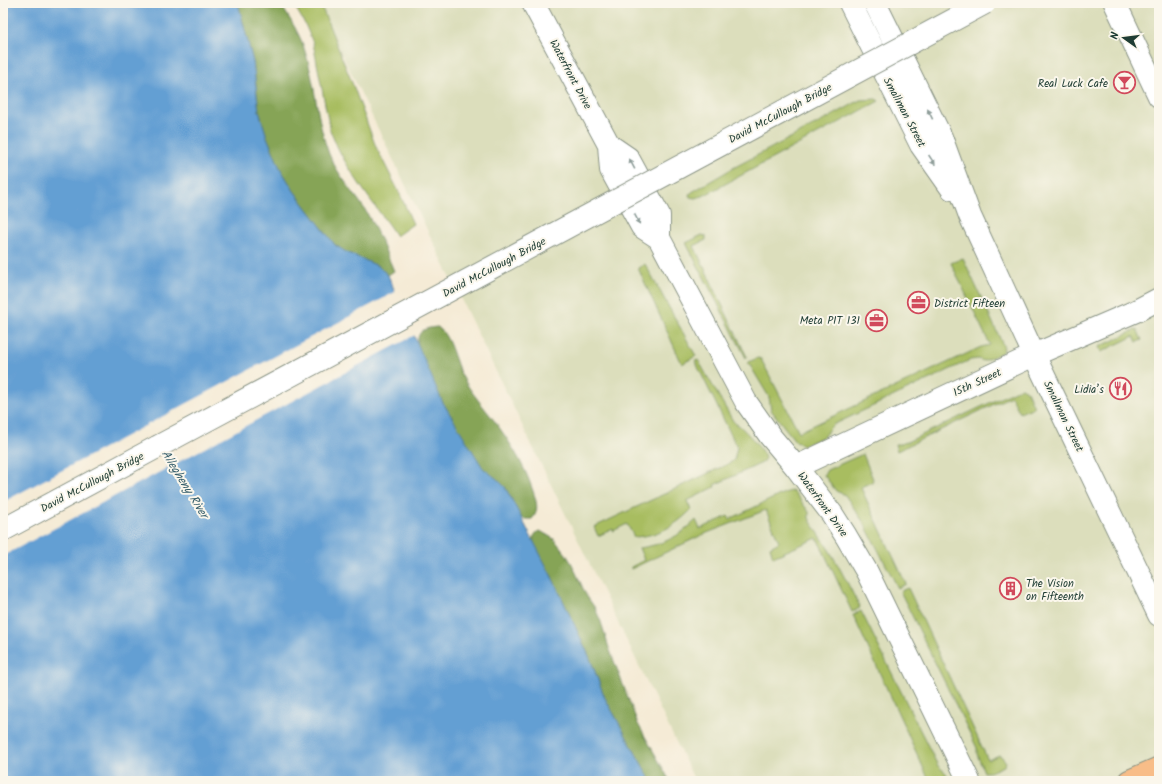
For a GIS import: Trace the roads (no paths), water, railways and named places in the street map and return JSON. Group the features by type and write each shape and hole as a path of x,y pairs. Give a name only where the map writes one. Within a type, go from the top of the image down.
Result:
{"highway":[{"path":"1129,781 1159,768"}],"street":[{"name":"Waterfront Drive","path":"533,3 609,145 628,158 656,209 659,215 659,238 746,402 770,436 832,514 867,572 969,781"},
{"name":"Smallman Street","path":"850,3 921,145 970,216"},
{"name":"Smallman Street","path":"875,3 941,137 970,216 1034,355 1159,615"},
{"name":"David McCullough Bridge","path":"3,530 985,3"},
{"path":"1115,3 1159,96"},
{"name":"15th Street","path":"796,467 1034,355 1136,311 1159,299"}],"water":[{"name":"Allegheny River","path":"3,3 238,3 253,62 259,111 267,137 280,168 294,191 335,245 346,252 378,266 388,275 442,401 483,468 505,487 553,579 589,656 605,698 651,781 3,781"}],"place":[{"name":"Real Luck Cafe","path":"1124,83"},
{"name":"District Fifteen","path":"919,303"},
{"name":"Meta PIT 131","path":"876,320"},
{"name":"Lidia’s","path":"1120,389"},
{"name":"The Vision on Fifteenth","path":"1011,589"}]}
